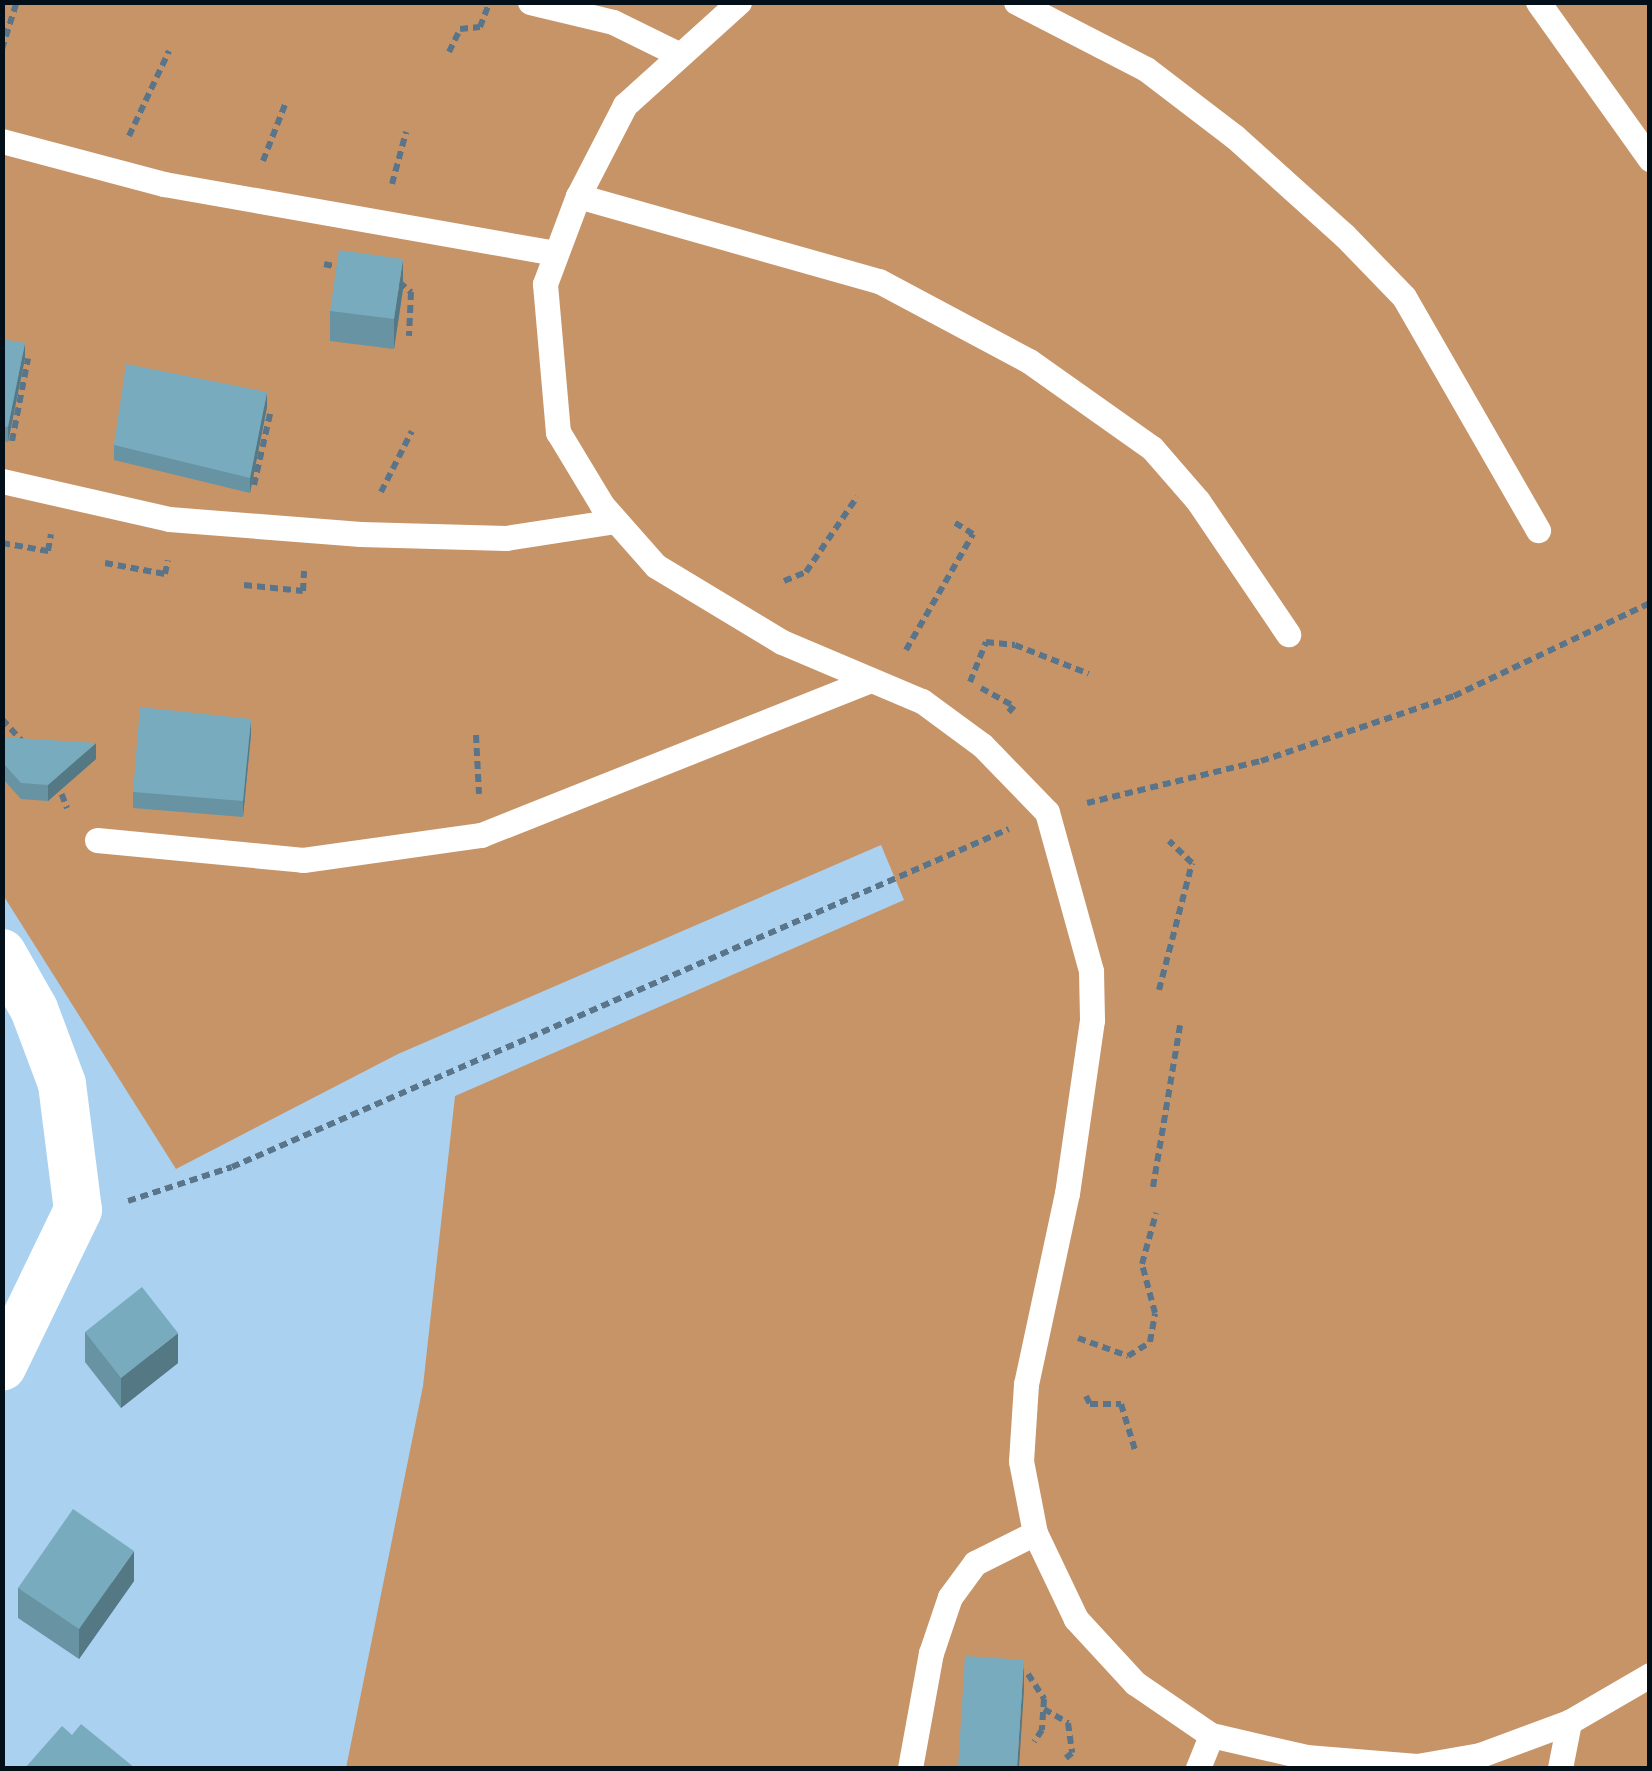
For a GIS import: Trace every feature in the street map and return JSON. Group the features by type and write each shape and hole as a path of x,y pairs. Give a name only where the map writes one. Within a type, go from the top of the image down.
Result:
{"street":[{"path":"2,953 34,1009 62,1084 78,1210 2,1367"}],"lane":[{"path":"530,2 614,22 678,54"},
{"path":"739,2 625,105 578,196 545,284 558,432 616,521 656,566 782,642 922,702 982,745 1048,812 1090,970 1092,1020 1037,1332 1021,1461 1035,1533 1076,1618 1135,1683 1211,1734 1306,1757 1417,1766 1480,1755 1568,1722 1650,1676"},
{"path":"1016,2 1146,69 1235,137 1344,235 1404,298 1538,530"},
{"path":"1538,2 1650,159"},
{"path":"2,141 112,170 249,198 556,253"},
{"path":"578,196 878,280 1029,361 1152,448 1198,502 1288,634"},
{"path":"2,480 169,520 360,534 506,538 616,521"},
{"path":"97,840 302,860 480,835 877,682"},
{"path":"910,1768 930,1653 950,1597 976,1563 1035,1533"},
{"path":"1560,1768 1568,1722"},
{"path":"1198,1768 1211,1734"}],"path":[{"path":"449,52 460,28 480,28 489,2"},
{"path":"2,50 16,4"},
{"path":"112,170 169,51"},
{"path":"249,198 286,102"},
{"path":"382,221 406,132"},
{"path":"324,264 354,271"},
{"path":"384,278 411,292 409,336"},
{"path":"2,448 10,449 28,359"},
{"path":"245,526 270,414"},
{"path":"360,534 412,431"},
{"path":"784,580 806,572 857,498"},
{"path":"877,682 973,534 952,521"},
{"path":"78,1210 154,1196 232,1167 1048,812 1261,761 1454,696 1650,603"},
{"path":"982,745 1014,706 968,681 986,642 1016,646 1089,674"},
{"path":"2,718 27,747"},
{"path":"476,736 480,835"},
{"path":"52,776 64,790 67,808"},
{"path":"1160,990 1192,863 1170,841"},
{"path":"1154,1187 1180,1025"},
{"path":"1037,1332 1088,1339 1128,1356 1150,1342 1155,1313 1142,1264 1156,1213"},
{"path":"1086,1396 1090,1404 1121,1404 1136,1453"},
{"path":"1005,1667 1038,1684 1044,1710 1034,1742"},
{"path":"1044,1710 1068,1723 1072,1753 1066,1758"}],"shaded area":[{"path":"3,3 1649,3 1649,1768 346,1768 423,1386 455,1096 904,900 881,845 398,1054 176,1169 3,895"}],"building":[{"path":"339,250 403,259 394,319 330,311"},
{"path":"2,339 25,343 8,427 2,426"},
{"path":"126,364 267,392 250,478 114,445"},
{"path":"140,707 251,719 243,801 133,792"},
{"path":"2,737 96,743 48,785 21,783 2,762"},
{"path":"142,1287 178,1333 121,1378 85,1332"},
{"path":"73,1509 134,1551 79,1629 18,1588"},
{"path":"965,1656 1024,1660 1017,1768 958,1768"},
{"path":"81,1724 135,1768 25,1768 62,1726 72,1735"}]}
